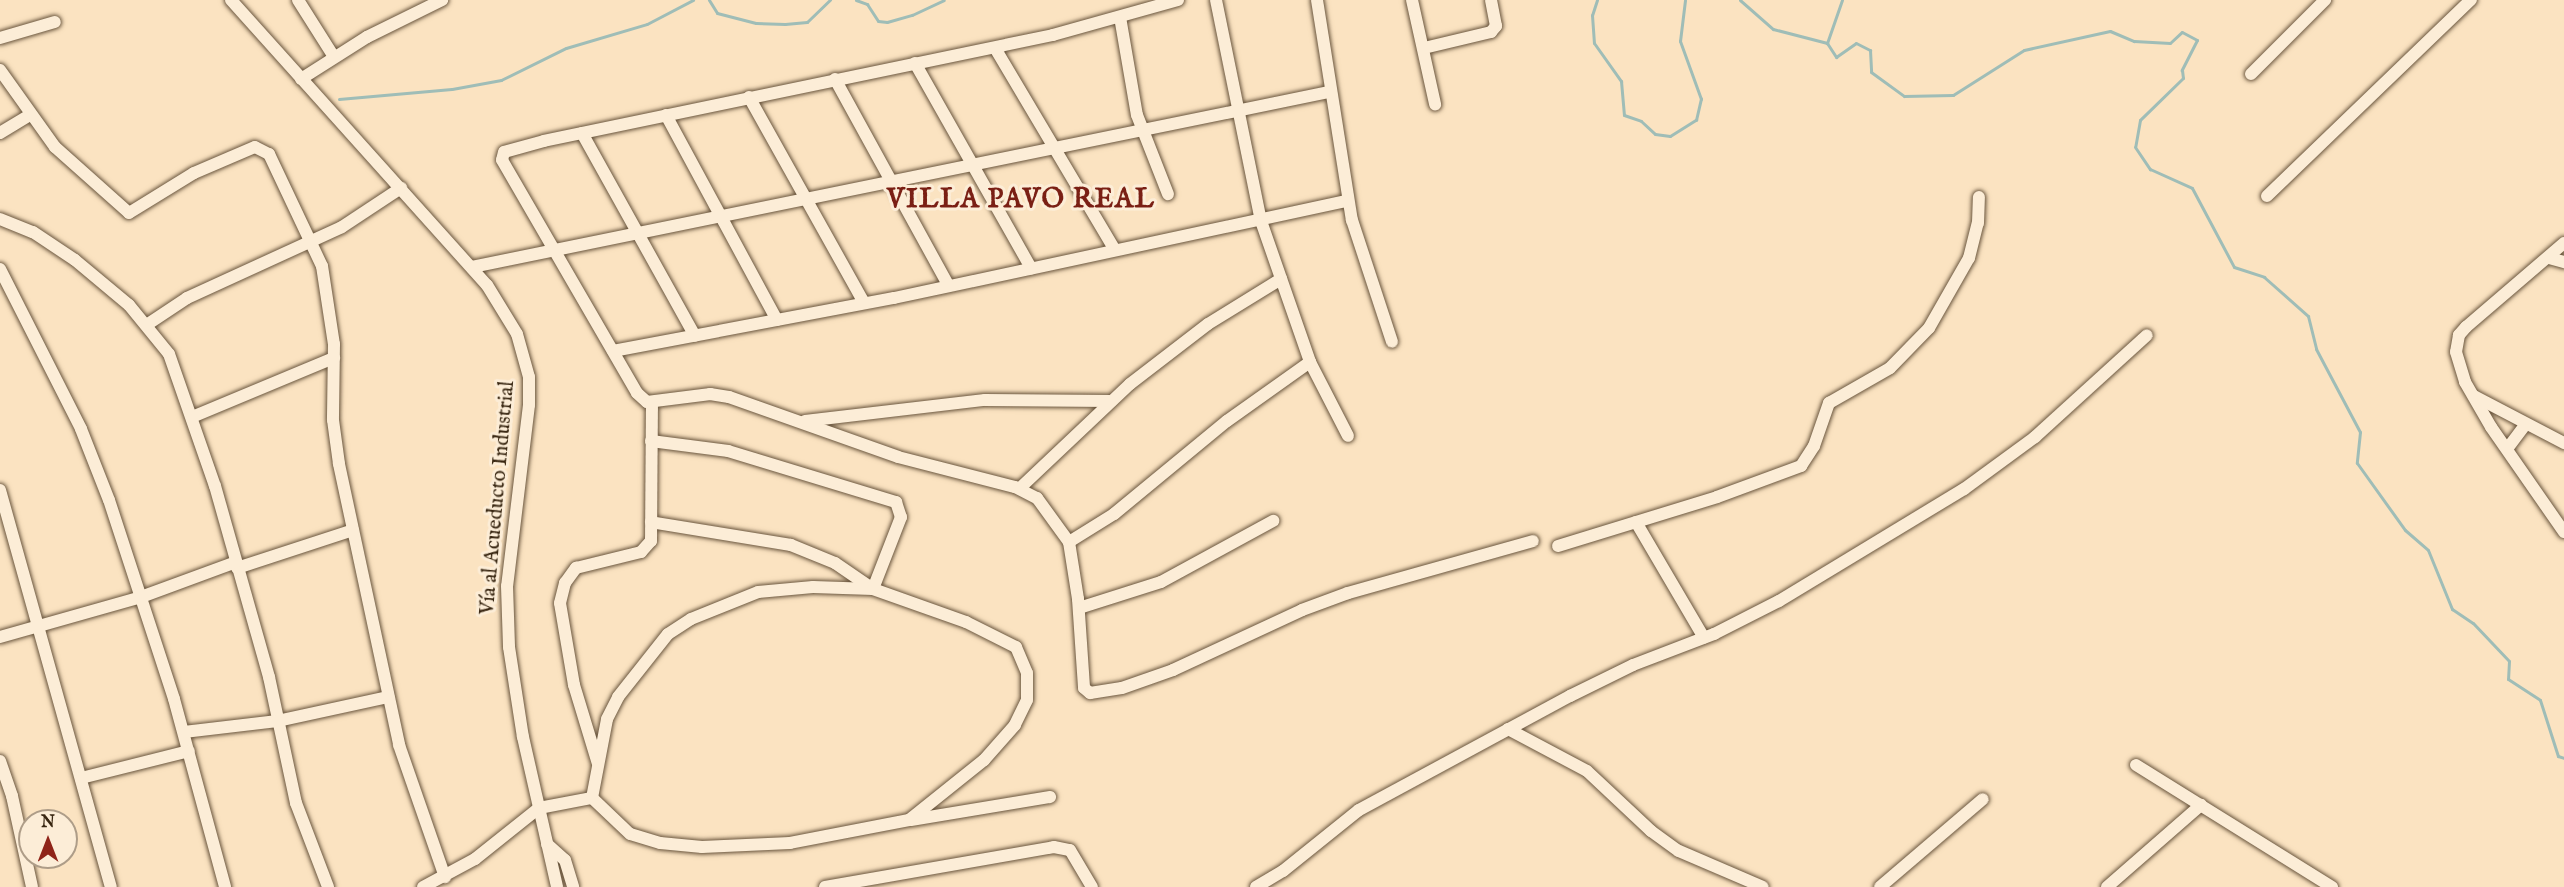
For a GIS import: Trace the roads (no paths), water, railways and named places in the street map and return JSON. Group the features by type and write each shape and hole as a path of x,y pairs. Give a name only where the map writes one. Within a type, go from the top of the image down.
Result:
{"street":[{"name":"Vía al Acueducto Industrial","path":"231,0 471,267 512,322 529,377 528,423 507,603 516,698 557,887"},
{"path":"298,0 334,57"},
{"path":"301,79 418,5 442,0"},
{"path":"1178,0 995,48 834,79 508,150 502,155 504,166 636,393 652,403 717,394 804,422 898,457 1020,488 1044,504 1069,543 1078,608 1085,691 1108,692 1173,670 1302,610 1348,593 1533,541"},
{"path":"1216,0 1261,221 1310,362 1348,436"},
{"path":"1317,0 1329,92 1348,201 1367,271 1392,342"},
{"path":"1412,0 1435,104"},
{"path":"1424,48 1491,32 1496,26 1491,0"},
{"path":"2251,74 2325,0"},
{"path":"2267,196 2471,0"},
{"path":"1120,17 1142,130 1168,194"},
{"path":"0,38 55,22"},
{"path":"995,48 1115,250"},
{"path":"915,63 1031,268"},
{"path":"0,70 55,147 129,213 194,173 255,147 266,149 312,240 326,289 334,358 333,420 352,530 388,697 408,776 445,877"},
{"path":"834,79 889,183 949,286"},
{"path":"471,267 1329,92"},
{"path":"749,97 864,303"},
{"path":"0,133 30,115"},
{"path":"666,115 777,320"},
{"path":"582,133 695,336"},
{"path":"148,324 187,298 342,227 401,188"},
{"path":"1558,546 1801,466 1814,446 1825,408 1834,397 1890,368 1929,328 1969,258 1978,223 1979,197"},
{"path":"613,351 949,286 1348,201"},
{"path":"3,224 33,232 75,260 148,324 168,354 192,417 237,565 269,677 296,803 327,887"},
{"path":"2564,243 2459,335 2456,352 2473,396 2564,532"},
{"path":"2549,258 2564,262"},
{"path":"0,269 81,429 141,597 184,732 225,887"},
{"path":"1020,488 1111,401 1208,324 1281,279"},
{"path":"1256,887 1283,871 1359,810 1508,729 1633,665 1704,638 1779,601 1989,473 2050,424 2146,335"},
{"path":"192,417 334,358"},
{"path":"1069,543 1114,514 1227,421 1310,362"},
{"path":"2473,396 2564,443"},
{"path":"804,422 985,400 1111,401"},
{"path":"599,768 574,685 560,603 565,582 576,568 648,547 651,522 652,403"},
{"path":"2507,449 2526,424"},
{"path":"651,441 728,451 896,502 901,517 873,589"},
{"path":"0,490 111,887"},
{"path":"1078,608 1154,586 1273,521"},
{"path":"651,522 791,545 835,563 873,589 966,622 1016,647 1027,673 1027,700 1015,725 984,760 909,820"},
{"path":"1636,522 1704,638"},
{"path":"0,636 141,597 352,530"},
{"path":"592,798 608,719 618,697 668,634 691,619 758,592 813,587 873,589"},
{"path":"184,732 277,721 388,697"},
{"path":"1508,729 1587,771 1673,847 1763,887"},
{"path":"81,778 189,751"},
{"path":"0,760 12,796 32,887"},
{"path":"2136,765 2332,887"},
{"path":"592,798 630,834 660,843 702,847 790,843 1050,796"},
{"path":"423,887 445,877 482,854 539,808 592,798"},
{"path":"1880,887 1983,800"},
{"path":"2107,887 2201,805"},
{"path":"548,844 565,860 573,887"},
{"path":"825,887 1054,847 1066,848 1075,855 1092,887"}],"waterway":[{"path":"339,99 452,89 501,80 566,48 647,24 693,0"},
{"path":"709,0 717,13 756,23 785,24 807,22 830,0"},
{"path":"856,0 867,4 878,21 887,22 912,15 944,0"},
{"path":"1597,0 1592,15 1594,43 1621,81 1624,115 1641,121 1655,134 1670,136 1696,120 1701,99 1680,41 1685,0"},
{"path":"1740,0 1773,29 1827,43"},
{"path":"1842,0 1827,43 1836,57 1856,43 1870,50 1871,72 1904,96 1953,95 2024,50 2110,31 2134,41 2170,43 2182,32 2197,40 2182,70 2183,78 2140,120 2135,147 2150,169 2192,188 2234,267 2264,277 2308,316 2316,349 2360,432 2357,463 2405,530 2428,550 2452,609 2473,623 2509,661 2508,679 2540,700 2558,756 2564,758"}],"district":[{"name":"VILLA PAVO REAL","path":"1021,201"}]}
